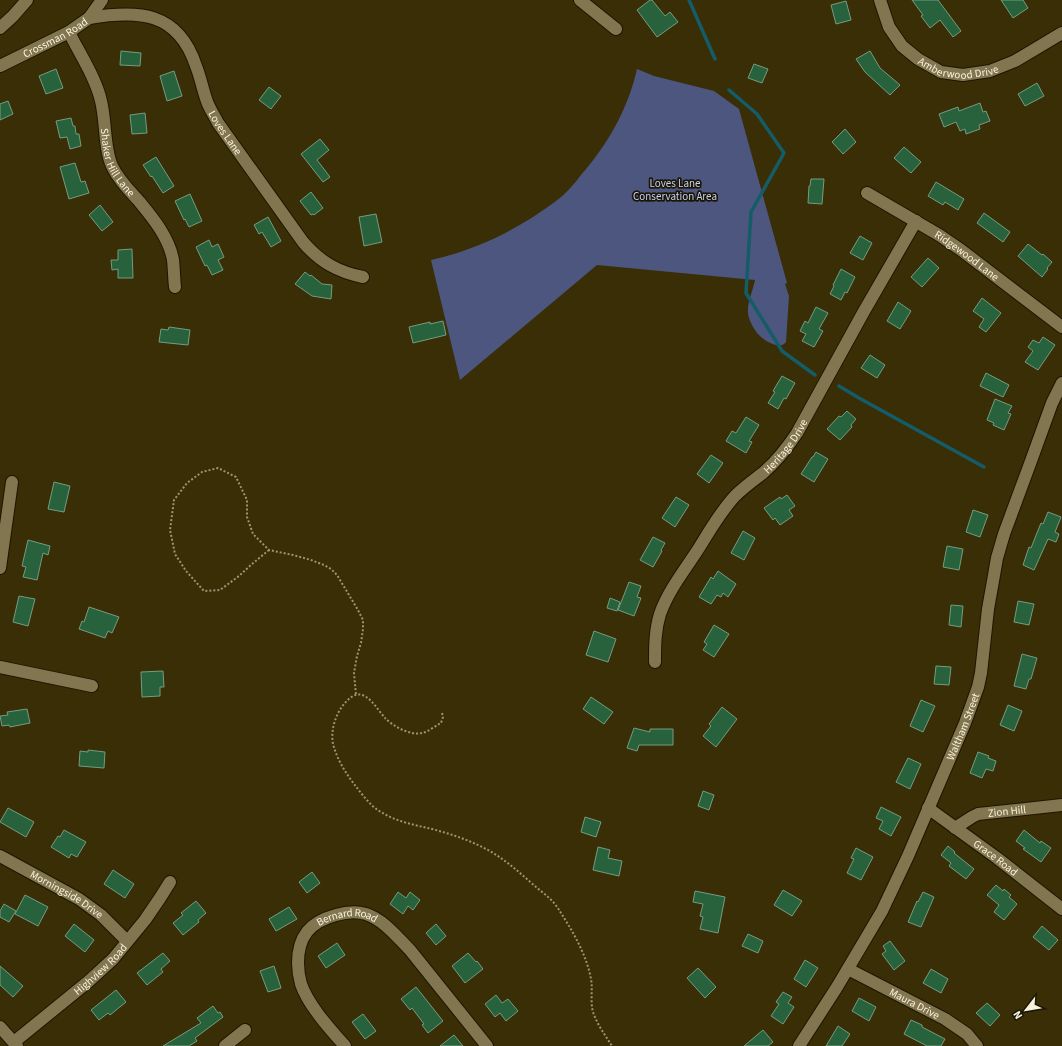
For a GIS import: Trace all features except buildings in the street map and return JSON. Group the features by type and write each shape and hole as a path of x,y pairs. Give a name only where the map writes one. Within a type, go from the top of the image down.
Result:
{"street":[{"path":"0,28 13,16 26,0"},
{"name":"Crossman Road","path":"0,66 68,32 89,18 102,0"},
{"path":"580,0 616,28"},
{"name":"Amberwood Drive","path":"880,0 889,27 902,46 918,59 940,72 962,75 990,71 1015,61 1062,33"},
{"name":"Loves Lane","path":"89,18 120,14 146,16 174,28 187,44 197,66 208,104 218,123 303,242 331,267 354,276 363,277"},
{"name":"Shaker Hill Lane","path":"68,32 94,81 99,94 103,108 108,152 111,164 119,179 164,234 173,260 175,287"},
{"name":"Ridgewood Lane","path":"867,193 962,250 1062,327"},
{"name":"Heritage Drive","path":"654,662 656,629 661,610 671,591 728,504 748,484 775,462 793,439 859,320 916,222"},
{"name":"Waltham Street","path":"799,1046 848,969 882,911 965,723 978,687 984,655 997,558 1004,534 1052,403 1062,383"},
{"path":"0,568 12,482"},
{"path":"0,667 92,686"},
{"name":"Zion Hill","path":"955,828 972,816 978,814 1062,804"},
{"name":"Grace Road","path":"928,808 997,858 1062,909"},
{"name":"Morningside Drive","path":"0,856 85,903 101,915 128,941"},
{"name":"Highview Road","path":"15,1044 112,959 145,920 170,882"},
{"name":"Bernard Road","path":"344,1046 311,1004 306,995 301,985 299,976 298,957 300,943 305,933 309,929 329,917 346,912 353,912 365,914 383,924 410,950 487,1046"},
{"name":"Maura Drive","path":"848,969 945,1019 966,1034 976,1046"},
{"path":"0,1027 15,1044"},
{"path":"225,1046 245,1030"}],"path":[{"path":"269,550 220,590 204,591 186,571 175,554 170,530 174,500 187,483 202,472 218,468 236,477 247,500 247,517 253,534 269,550 312,560 331,569 337,575 363,620 361,643 354,673 356,695"},
{"path":"442,713 443,717 441,723 422,733 412,733 393,725 368,698 356,695 350,698 340,711 335,721 333,730 335,750 339,760 352,781 370,804 380,812 391,818 465,840 486,849 507,863 554,903 585,958 591,980 591,1004 598,1022 612,1046"}],"green space":[{"name":"Loves Lane Conservation Area","path":"637,69 654,76 714,91 739,109 787,283 785,284 789,296 786,342 780,345 772,344 763,339 751,324 748,309 755,280 597,265 460,380 431,260 448,256 496,237 527,221 563,195 591,163 616,125 628,98"}],"waterway":[{"path":"689,0 715,59"},
{"path":"729,90 757,114 784,153 751,212 746,293 782,351 815,375"},
{"path":"839,386 984,467"}]}
